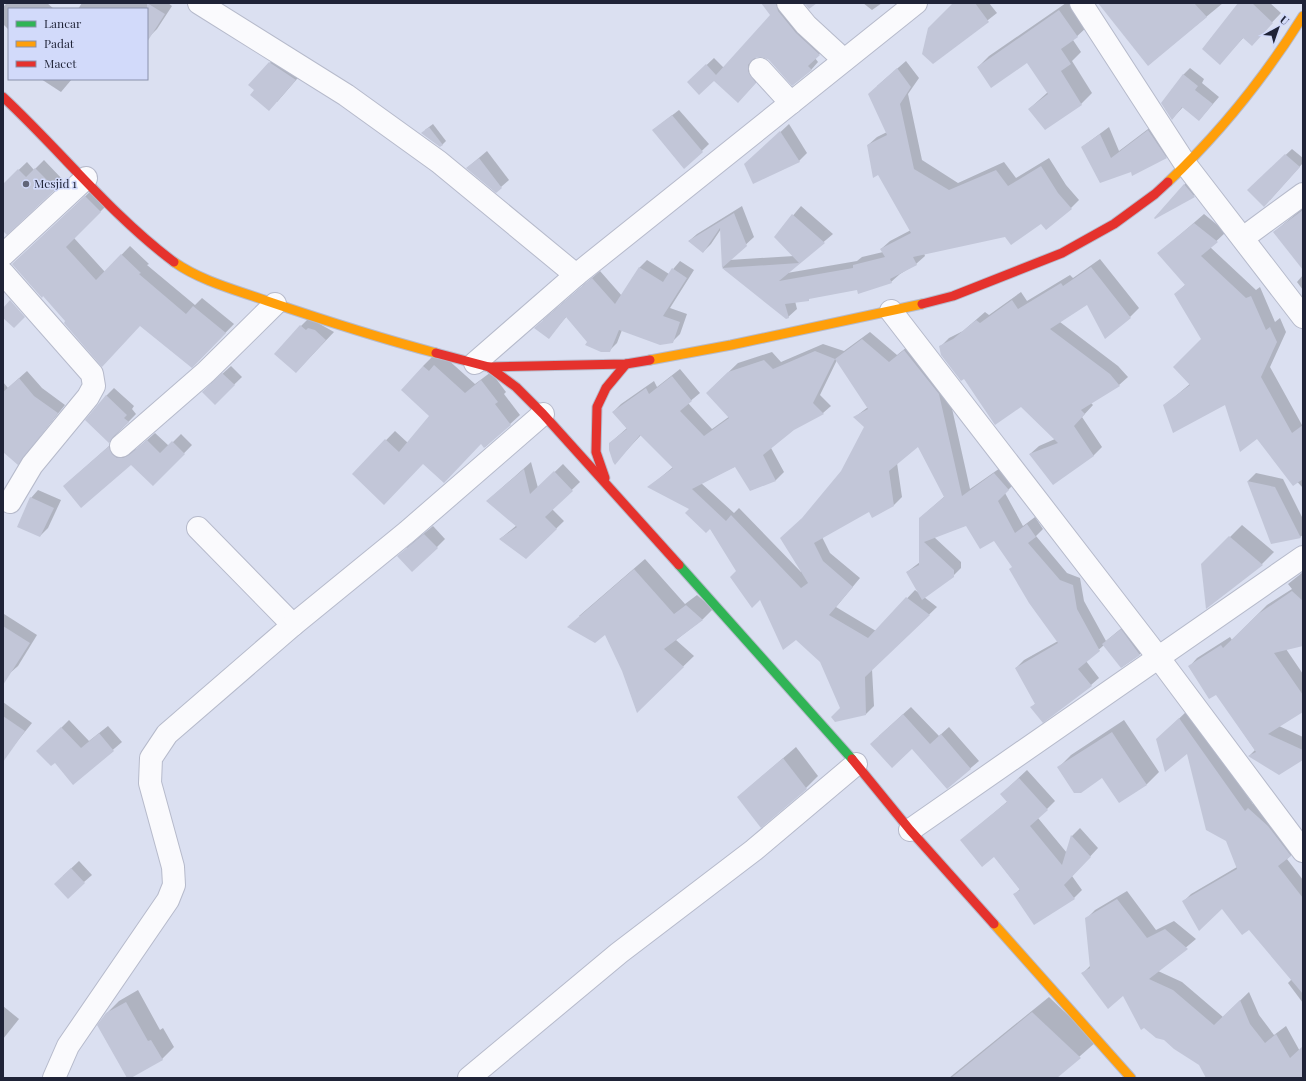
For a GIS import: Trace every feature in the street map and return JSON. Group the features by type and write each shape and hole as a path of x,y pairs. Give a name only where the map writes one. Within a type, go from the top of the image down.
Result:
{"main road":[{"path":"3,97 86,178 145,240 184,269 229,288 366,334 482,365 626,364 731,345 802,328 891,311 953,296 1062,253 1114,224 1155,194 1186,165 1210,139 1281,51 1303,16"},
{"path":"608,485 596,452 597,407 606,388 626,364"},
{"path":"482,365 516,387 543,414 608,485 856,764 910,830 1131,1078"}],"street":[{"path":"199,3 346,95 439,162 576,275"},
{"path":"788,3 806,25 844,60"},
{"path":"482,365 576,275 916,3"},
{"path":"1081,3 1186,165 1303,317"},
{"path":"760,69 791,103"},
{"path":"5,250 86,178"},
{"path":"1243,238 1303,194"},
{"path":"3,273 92,374 94,386 88,397 32,465 10,502"},
{"path":"121,446 206,372 275,304"},
{"path":"891,311 1158,657 1303,851"},
{"path":"54,1078 68,1046 168,900 174,885 173,867 150,783 151,758 167,734 294,625 407,532 543,414"},
{"path":"198,528 294,625"},
{"path":"910,830 1303,557"},
{"path":"469,1078 619,953 754,850 856,764"}],"building":[{"path":"147,3 165,14 148,40 148,8"},
{"path":"761,3 776,3 778,11 796,33 820,55 808,66 812,70 792,86 769,60 763,57 757,57 748,65 748,71 756,83 738,103 714,81 699,95 687,82 706,64 716,75 770,15"},
{"path":"804,3 817,3 809,9"},
{"path":"953,3 975,3 989,22 933,64 922,54 928,28"},
{"path":"1098,3 1194,3 1207,17 1148,66"},
{"path":"1238,3 1252,3 1273,23 1252,46 1243,38 1220,65 1202,49"},
{"path":"1059,10 1078,37 1061,49 1071,64 1061,71 1082,105 1045,130 1028,109 1048,94 1027,63 991,88 977,67"},
{"path":"269,62 296,80 269,111 250,95 254,90 248,85"},
{"path":"897,68 911,87 900,104 914,169 949,190 996,170 1008,186 1041,166 1058,193 1072,209 1046,230 1041,224 1011,245 1005,237 913,257 917,265 890,279 892,283 858,294 857,290 809,299 809,301 785,304 789,318 786,319 722,268 799,263 774,237 792,214 825,243 779,281 853,268 853,265 885,257 880,249 911,233 878,175 873,178 867,145 887,135 868,94"},
{"path":"1183,74 1198,86 1195,90 1213,104 1199,121 1182,107 1172,120 1161,103"},
{"path":"672,115 703,152 684,169 652,130"},
{"path":"429,127 443,145 440,147 421,133"},
{"path":"1148,130 1167,158 1132,176 1131,172 1100,183 1081,147 1100,134 1111,158"},
{"path":"780,131 800,162 753,184 744,164"},
{"path":"1285,154 1300,167 1264,207 1247,190"},
{"path":"479,158 502,188 496,193 466,168"},
{"path":"35,168 56,189 7,235 3,231 3,184 18,169 26,177"},
{"path":"1184,184 1195,197 1155,219 1154,218"},
{"path":"85,196 101,212 66,247 96,280 121,254 141,273 139,274 186,314 193,306 226,333 192,368 140,326 102,367 64,323 65,321 12,264"},
{"path":"1303,210 1303,270 1273,232"},
{"path":"734,213 747,246 722,268 720,228 703,253 688,241"},
{"path":"1194,223 1218,242 1201,256 1246,298 1251,296 1266,330 1270,327 1277,342 1261,377 1292,433 1303,425 1303,479 1293,486 1257,439 1240,452 1225,405 1173,433 1163,405 1190,385 1173,367 1201,339 1174,294 1185,285 1157,253"},
{"path":"639,267 663,282 672,268 687,278 663,316 680,322 673,343 660,345 619,330 610,352 601,352 585,345 587,342 566,317 549,339 534,328 592,278 615,304"},
{"path":"1091,267 1131,318 1105,339 1087,305 1050,329 1110,374 1120,386 1081,410 1085,414 1074,426 1094,456 1053,485 1029,454 1058,443 1021,407 995,425 964,379 961,381 941,355 939,346 953,339 976,320 980,323 1012,300 1018,309 1061,283 1063,286"},
{"path":"10,300 25,317 14,328 3,318 3,308"},
{"path":"300,325 306,330 308,328 315,330 326,340 296,373 274,354"},
{"path":"862,339 889,362 904,350 939,394 962,496 994,473 1009,490 998,501 1015,533 1027,524 1036,537 1028,543 1060,580 1073,585 1077,609 1100,651 1078,669 1092,686 1043,723 1030,707 1035,704 1015,668 1058,643 1029,603 1009,569 1012,567 994,541 980,549 966,526 924,542 954,570 954,577 922,600 906,572 919,565 919,518 944,497 918,447 889,471 894,506 872,518 869,512 814,543 823,561 853,587 829,615 868,638 906,597 930,615 865,677 866,715 835,722 831,717 840,708 820,662 796,640 783,650 760,600 752,608 730,577 736,571 710,529 706,533 685,513 689,509 647,487 673,468 640,435 615,465 613,462 609,450 609,443 627,429 612,412 646,388 649,394 672,376 692,401 680,411 704,436 729,418 706,393 728,372 764,360 773,369 815,351 835,359","holes":["835,359 868,409 853,417 864,427 841,471 802,518 780,538 808,583 801,588 731,515 726,521 692,489 735,467 750,491 776,481 763,455 794,430 824,414 813,403"]},
{"path":"434,365 465,393 481,380 498,402 495,404 511,425 484,448 481,444 444,483 423,464 384,505 352,474 385,439 399,452 429,416 401,390 423,366 429,371"},
{"path":"222,373 235,385 215,405 202,392"},
{"path":"19,378 34,396 58,413 18,465 3,452 3,392"},
{"path":"106,395 127,415 124,418 129,422 113,437 109,443 85,420"},
{"path":"147,440 160,453 172,441 185,454 153,486 131,465 81,508 63,486 109,446 112,454 117,458 123,458"},
{"path":"524,469 530,494 554,471 573,491 545,517 557,529 526,559 499,539 517,527 486,501"},
{"path":"1247,481 1275,487 1301,538 1271,544"},
{"path":"30,497 54,508 40,537 17,527"},
{"path":"424,534 438,548 412,572 397,556"},
{"path":"1229,536 1263,565 1206,609 1201,564"},
{"path":"634,569 674,614 686,605 703,620 664,649 684,667 637,713 622,671 605,635 595,643 567,627"},
{"path":"1292,591 1303,601 1303,646 1274,653 1303,695 1303,712 1268,734 1303,750 1303,760 1279,775 1248,756 1256,752 1216,695 1209,699 1188,666 1221,645 1223,648 1258,614"},
{"path":"3,626 30,643 3,685"},
{"path":"1121,629 1140,655 1121,668 1102,644"},
{"path":"903,714 930,744 941,734 971,769 947,789 912,749 892,768 870,744"},
{"path":"3,716 25,731 3,762"},
{"path":"1179,718 1245,811 1248,808 1268,826 1291,856 1278,866 1303,898 1303,994 1249,930 1242,935 1222,909 1199,931 1182,901 1237,869 1226,841 1206,830 1187,754 1165,772 1156,739"},
{"path":"61,727 81,748 99,733 114,751 73,785 55,763 51,766 36,751"},
{"path":"1112,732 1147,785 1119,803 1102,778 1081,793 1074,793 1057,767"},
{"path":"783,758 807,789 761,828 737,797"},
{"path":"1019,778 1048,810 1030,826 1062,865 1071,835 1091,857 1064,885 1075,899 1034,925 1013,894 1020,890 994,857 982,867 960,840 1007,802 1000,794"},
{"path":"71,868 85,883 68,899 54,884"},
{"path":"1117,899 1147,938 1165,929 1188,949 1149,979 1173,990 1214,1025 1240,1000 1250,1024 1265,1043 1276,1034 1290,1058 1303,1046 1303,1078 1206,1078 1199,1065 1174,1049 1164,1040 1156,1038 1144,1028 1141,1030 1123,996 1108,1009 1081,973 1090,968 1085,918"},
{"path":"126,1002 148,1041 151,1040 163,1060 131,1078 127,1078 97,1025 106,1013"},
{"path":"1032,1012 1081,1058 1057,1078 951,1078"}],"traffic: fast":[{"path":"679,565 852,759"}],"traffic: slow":[{"path":"1168,182 1187,164 1241,103 1289,38 1303,16"},
{"path":"174,262 196,275 231,289 309,315 436,353"},
{"path":"650,360 731,345 922,304"},
{"path":"994,924 1131,1078"}],"traffic: jam":[{"path":"3,97 129,224 174,262"},
{"path":"922,304 953,296 1062,253 1114,224 1155,194 1168,182"},
{"path":"436,353 489,367 626,364 650,360"},
{"path":"605,478 596,452 597,407 606,388 626,364"},
{"path":"489,367 516,387 543,414 679,565"},
{"path":"852,759 910,830 994,924"}],"place":[{"name":"Mesjid 1","path":"26,184"}]}
